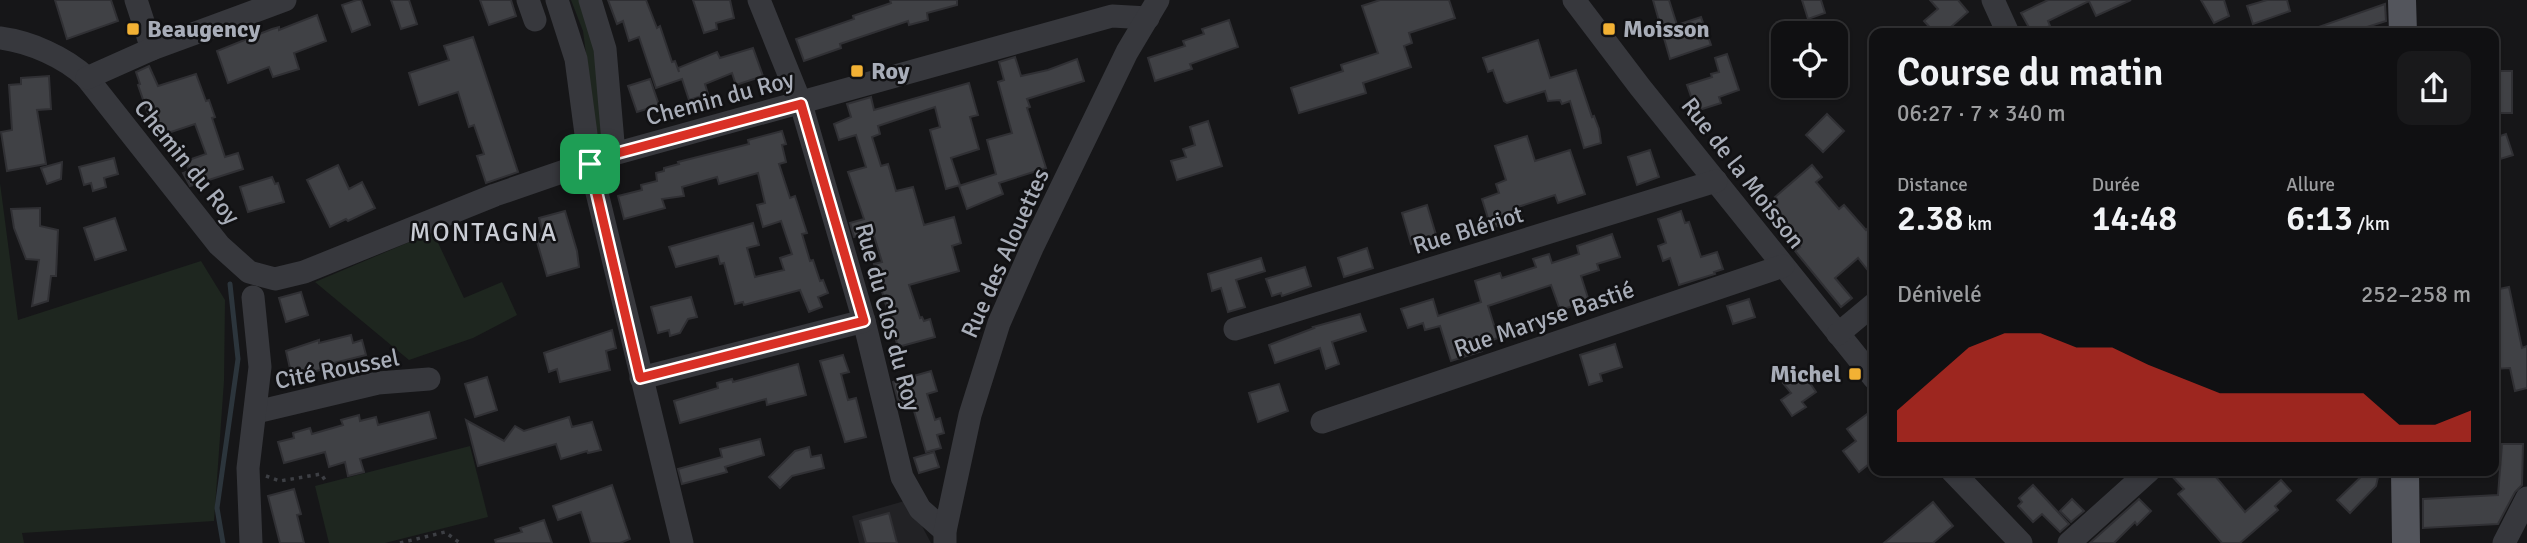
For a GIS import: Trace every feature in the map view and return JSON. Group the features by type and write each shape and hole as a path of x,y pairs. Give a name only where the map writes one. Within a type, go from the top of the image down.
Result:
{"main road":[{"path":"2403,0 2403,28"},
{"path":"2405,476 2406,543"}],"street":[{"path":"136,0 152,49"},
{"path":"87,78 152,49 285,0"},
{"path":"557,0 576,59 590,164 682,543"},
{"path":"590,0 605,49 614,154"},
{"name":"Rue du Clos du Roy","path":"760,0 801,104 864,321 902,477 920,509 945,537"},
{"name":"Rue de la Moisson","path":"1574,0 1869,372"},
{"path":"1993,0 2006,28"},
{"name":"Chemin du Roy","path":"2,32 72,64 87,78 219,245 248,272 275,279 304,272 495,195 614,154 1112,16 1153,9"},
{"name":"Rue des Alouettes","path":"945,537 970,415 999,323 1032,248 1121,64 1153,9"},
{"name":"Rue Blériot","path":"1236,329 1716,181"},
{"name":"Rue Maryse Bastié","path":"1322,422 1783,266"},
{"name":"Cité Roussel","path":"250,543 248,468 260,367 253,298"},
{"path":"1838,334 1869,308"},
{"path":"640,378 864,321"},
{"name":"Cité Roussel","path":"256,412 378,383 429,379"},
{"path":"1957,476 2021,543"},
{"path":"2069,543 2143,476"},
{"path":"2504,543 2527,498"}],"path":[{"path":"248,468 280,481 321,474 327,483"},
{"path":"400,543 445,532 460,543"}],"shaded area":[{"path":"571,0 582,0 594,29 602,137 598,136 596,129 583,31"},
{"path":"0,183 18,320 201,261 225,300 224,381 214,521 22,533 24,543 0,543"},
{"path":"433,232 464,298 502,282 517,315 473,338 409,360 315,282"},
{"path":"470,446 488,517 385,543 329,543 315,486"},
{"path":"908,500 931,543 859,543 852,516"}],"building":[{"path":"55,0 111,0 118,21 67,39"},
{"path":"361,0 370,25 352,32 342,5"},
{"path":"391,0 409,0 417,24 401,29"},
{"path":"480,0 511,0 516,16 489,25"},
{"path":"608,0 646,0 657,28 660,26 672,62 675,61 679,72 678,68 717,52 720,58 753,48 763,76 736,85 732,73 705,84 708,94 689,100 682,79 656,88 639,37 629,41 623,21 617,24"},
{"path":"693,0 730,0 734,18 716,23 717,29 704,33"},
{"path":"890,0 957,0 957,5 927,13 928,20 909,25 908,21 840,44 841,48 804,61 796,39 854,19 853,16 891,3"},
{"path":"1380,0 1449,0 1455,18 1409,33 1412,43 1404,46 1411,67 1363,83 1366,93 1299,113 1291,88 1343,71 1341,65 1378,53 1362,6"},
{"path":"1653,0 1669,0 1677,25 1701,17 1711,45 1670,59"},
{"path":"1802,0 1821,0 1825,13 1808,19"},
{"path":"1930,0 1958,0 1968,12 1950,28 1930,28 1924,21 1938,9"},
{"path":"2048,0 2131,0 2096,16 2089,1 2048,21 2050,26 2045,28 2029,28 2021,13"},
{"path":"2201,0 2224,0 2229,16 2214,23"},
{"path":"2267,0 2287,0 2290,11 2253,24 2247,6"},
{"path":"2385,4 2386,21 2364,28 2316,28"},
{"path":"317,15 326,41 294,53 299,69 273,77 269,67 228,83 217,51"},
{"path":"1229,20 1238,47 1190,64 1192,69 1155,81 1148,58 1185,46 1183,41 1204,34 1202,29"},
{"path":"473,37 518,172 486,183 477,156 484,154 474,125 469,127 458,92 419,105 409,73 449,60 444,46"},
{"path":"1538,40 1550,78 1576,70 1592,117 1594,116 1599,129 1601,143 1584,148 1570,101 1562,104 1560,100 1548,101 1545,91 1507,103 1504,101 1493,70 1488,72 1483,58"},
{"path":"1727,54 1739,90 1719,97 1721,103 1696,111 1687,85 1719,72 1715,58"},
{"path":"1015,57 1021,76 1048,70 1077,59 1084,81 1027,99 1030,107 1027,108 1046,168 999,183 1003,194 967,209 959,186 996,174 987,140 1012,133 998,82 1004,80 999,62"},
{"path":"149,66 158,86 196,74 215,117 212,118 225,157 238,153 243,169 190,186 183,173 189,171 186,161 206,154 195,124 156,137 136,72"},
{"path":"2499,71 2512,71 2512,113 2499,113"},
{"path":"49,76 51,109 37,110 46,164 7,171 1,132 12,130 9,85 21,84 21,78"},
{"path":"650,79 659,105 637,112 628,86"},
{"path":"969,83 978,115 970,117 979,149 951,158 960,185 946,189 930,130 940,127 935,107 878,126 880,134 872,137 881,166 888,164 896,191 913,187 924,225 954,217 961,243 952,246 959,271 909,285 920,318 924,321 930,319 935,337 898,347 874,264 882,262 874,236 867,238 866,233 854,237 850,223 864,219 848,172 866,167 856,135 839,140 834,124 851,117 847,104 871,97 874,110"},
{"path":"1827,114 1844,131 1823,152 1806,135"},
{"path":"1208,121 1222,166 1177,180 1171,161 1186,157 1183,149 1195,145 1190,127"},
{"path":"782,131 786,144 782,145 786,162 779,164 790,198 795,196 807,233 802,234 810,261 813,260 820,281 823,280 828,293 818,297 822,307 809,312 800,290 744,305 743,302 735,304 724,263 720,264 718,256 676,267 669,247 753,223 759,245 747,248 755,277 784,270 780,258 792,254 781,221 763,227 757,205 765,203 758,173 719,184 717,177 682,187 684,196 662,199 665,208 624,219 618,196 642,190 641,185 657,181 656,173 679,164 678,162 749,144 748,140"},
{"path":"2506,134 2513,155 2499,159 2499,136"},
{"path":"1527,136 1535,161 1570,150 1585,194 1558,203 1555,195 1518,207 1522,218 1491,228 1482,199 1499,193 1496,184 1506,180 1495,146"},
{"path":"1650,150 1659,177 1637,185 1628,157"},
{"path":"114,158 118,174 104,178 106,187 93,191 91,183 84,185 79,167"},
{"path":"62,162 61,179 47,184 41,168"},
{"path":"338,165 349,189 362,182 375,208 330,227 307,180"},
{"path":"1812,165 1822,177 1816,182 1839,209 1844,205 1866,230 1869,227 1869,272 1858,258 1835,278 1852,298 1841,307 1795,251 1800,247 1792,238 1796,234 1771,205 1777,199 1775,197"},
{"path":"272,177 275,184 278,183 284,202 248,212 240,187"},
{"path":"1427,205 1436,235 1411,244 1402,213"},
{"path":"40,208 40,226 58,230 56,276 51,276 48,301 32,306 39,260 26,259 14,228 11,209"},
{"path":"565,211 579,267 547,276 535,235 543,233 539,218"},
{"path":"1681,211 1685,223 1689,222 1701,257 1717,252 1723,269 1679,285 1670,258 1663,261 1658,246 1666,243 1658,219"},
{"path":"115,218 126,250 95,260 84,228"},
{"path":"1612,234 1620,257 1597,264 1599,270 1581,276 1589,301 1560,310 1551,285 1488,306 1498,338 1480,344 1482,351 1451,361 1440,326 1425,330 1423,323 1408,328 1401,309 1433,299 1438,316 1481,302 1475,281 1500,273 1502,278 1536,267 1533,259 1549,254 1552,263 1579,254 1577,246"},
{"path":"1367,248 1373,268 1344,277 1338,258"},
{"path":"1261,258 1265,271 1236,280 1245,307 1228,312 1221,288 1212,291 1208,274"},
{"path":"1305,267 1311,286 1282,296 1281,293 1272,296 1266,279"},
{"path":"2509,287 2522,348 2527,346 2527,388 2515,391 2510,368 2499,369 2499,289"},
{"path":"301,292 308,315 286,322 279,298"},
{"path":"691,297 697,317 688,319 680,333 670,336 669,330 658,333 651,307"},
{"path":"1749,299 1755,317 1733,324 1727,306"},
{"path":"1360,314 1366,331 1332,342 1339,364 1326,369 1320,348 1275,363 1269,345 1313,327"},
{"path":"612,330 616,348 606,351 610,370 560,382 557,369 549,372 544,353"},
{"path":"351,335 353,343 362,340 366,355 326,365 327,368 309,373 308,369 291,373 286,351 319,340 319,343"},
{"path":"1615,344 1622,367 1600,374 1602,381 1589,385 1580,355"},
{"path":"843,355 849,372 841,374 848,400 856,398 866,437 845,442 820,361"},
{"path":"798,364 806,395 767,405 766,399 680,423 674,401 718,388 717,383 732,379 733,382"},
{"path":"931,371 937,391 927,394 935,420 940,418 944,433 937,435 941,448 926,452 912,404 900,408 893,382"},
{"path":"1803,373 1816,392 1802,402 1806,407 1792,416 1781,400 1791,393 1783,383"},
{"path":"487,377 497,410 475,417 465,384"},
{"path":"1279,384 1288,411 1258,422 1249,393"},
{"path":"429,412 436,438 360,459 364,472 348,476 345,462 329,467 325,452 284,463 278,442 294,438 293,433 310,428 312,434 343,425 341,420 359,415 360,421 376,417 378,425"},
{"path":"1869,413 1869,464 1859,472 1843,451 1856,441 1847,429"},
{"path":"569,417 572,427 592,422 601,450 561,459 556,444 478,466 466,420 504,441 515,426 524,431"},
{"path":"760,439 764,455 725,467 727,472 682,484 678,469 722,457 720,449"},
{"path":"2502,444 2523,444 2522,485 2515,492 2498,524 2423,528 2423,499 2498,495"},
{"path":"809,447 811,457 821,455 824,468 792,476 780,488 769,477 795,451"},
{"path":"934,452 939,467 919,473 914,458"},
{"path":"2172,476 2215,476 2245,512 2281,480 2291,491 2275,506 2278,510 2240,543 2222,543 2178,494 2184,489"},
{"path":"2362,476 2378,477 2376,486 2350,513 2337,500"},
{"path":"612,485 630,539 620,543 591,543 581,512 558,520 553,506"},
{"path":"2033,485 2069,524 2060,532 2042,514 2033,522 2018,506 2022,502 2019,498"},
{"path":"294,489 301,514 297,515 304,543 280,543 268,496"},
{"path":"2072,499 2084,511 2071,522 2060,511"},
{"path":"2139,499 2151,511 2137,525 2135,522 2114,543 2090,543"},
{"path":"1933,502 1953,526 1933,543 1884,543"},
{"path":"889,513 897,543 866,543 860,521"},
{"path":"544,520 552,543 496,543 495,540 522,532 520,528"}],"waterway":[{"path":"223,543 217,508 238,359 230,284"}],"place":[{"name":"Beaugency","path":"133,29"},
{"name":"Moisson","path":"1609,29"},
{"name":"Roy","path":"857,71"},
{"name":"Michel","path":"1855,374"}],"district":[{"name":"MONTAGNA","path":"484,233"}],"route":[{"path":"801,104 864,321 640,378 590,164 614,154 801,104"}]}
